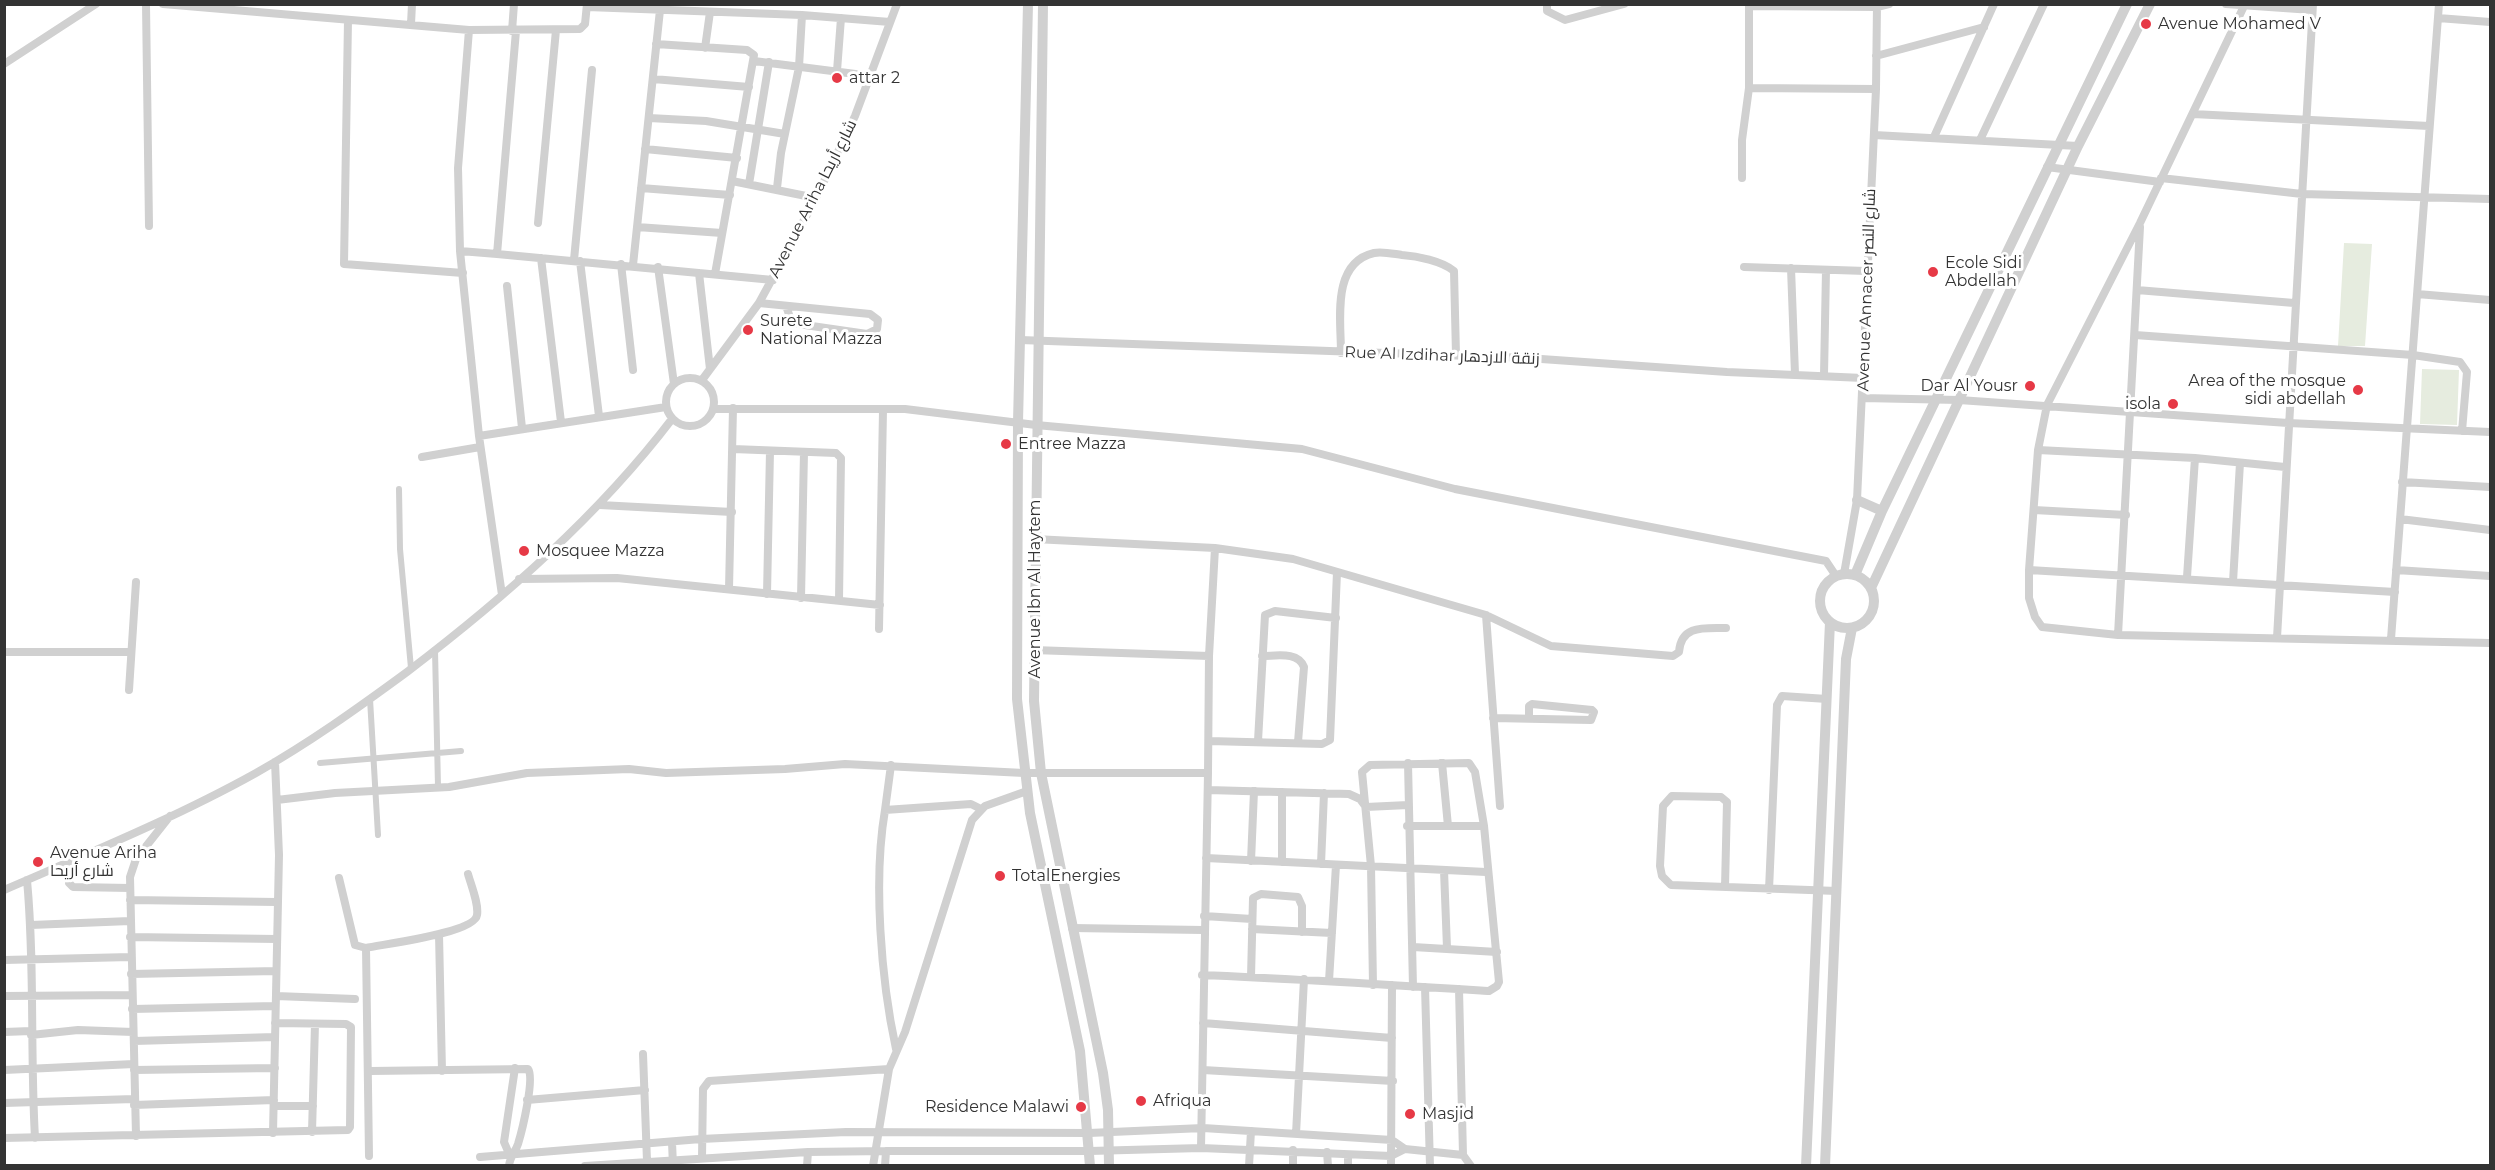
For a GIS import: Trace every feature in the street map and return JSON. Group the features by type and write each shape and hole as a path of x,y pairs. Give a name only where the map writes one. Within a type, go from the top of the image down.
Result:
{"street":[{"path":"4,64 96,4"},
{"path":"146,4 149,226"},
{"path":"163,4 469,30 582,28 585,24 587,6 802,15 890,22"},
{"path":"411,24 412,4"},
{"path":"497,254 514,31 514,4"},
{"name":"Avenue Ariha شارع أريحا","path":"702,380 759,303 816,198 871,76 897,4"},
{"name":"Avenue Ibn Al Haytem","path":"1028,4 1018,422 1016,674 1027,791 1080,1051 1089,1133 1090,1166"},
{"name":"Avenue Ibn Al Haytem","path":"1043,4 1033,650 1041,773 1102,1064 1109,1133 1109,1166"},
{"path":"1590,4 1592,14"},
{"path":"1547,8 1565,20 1624,4"},
{"path":"1742,178 1742,140 1749,88 1749,5 1877,6 1890,4"},
{"path":"1934,138 1994,4"},
{"path":"1980,140 2044,4"},
{"path":"2127,4 1882,511 1845,575 1826,584 1821,593 1823,614 1839,627 1852,628 1868,618 1873,608 1871,588 2078,146 2150,4"},
{"path":"2226,4 2312,7 2308,121 2294,303 2277,638"},
{"path":"2391,639 2439,4"},
{"path":"2245,5 2140,223 2047,405 2038,450 2029,570 2029,598 2035,616 2042,627 2118,635 2391,639 2490,643"},
{"name":"Avenue Annacer شارع النصر","path":"1845,575 1857,500 1876,89 1877,6"},
{"path":"633,265 660,10"},
{"path":"705,48 710,12"},
{"path":"777,188 799,67 802,15"},
{"path":"837,71 842,18"},
{"path":"2438,18 2490,22"},
{"path":"348,20 344,264 463,273"},
{"path":"1876,56 1984,27"},
{"path":"469,30 458,168 460,251 480,447 501,595"},
{"path":"538,223 556,30"},
{"path":"656,44 752,52 754,61 715,274"},
{"path":"754,61 871,76"},
{"path":"749,183 769,63"},
{"path":"592,70 577,261 599,416"},
{"path":"652,80 749,87"},
{"path":"1749,88 1876,89"},
{"path":"2193,114 2429,126"},
{"path":"649,118 706,121 785,134"},
{"path":"1874,135 2078,146"},
{"path":"645,150 753,157"},
{"path":"2047,167 2302,194 2490,199"},
{"path":"732,181 777,188 816,198"},
{"path":"641,188 730,195"},
{"path":"2118,635 2140,223"},
{"path":"637,227 722,233"},
{"path":"460,251 658,267 773,280"},
{"path":"1341,353 1341,295 1346,273 1354,264 1375,253 1409,255 1454,271 1456,355"},
{"path":"541,258 561,422"},
{"path":"621,264 633,370"},
{"path":"658,267 674,384"},
{"path":"1744,267 1866,271"},
{"path":"1791,268 1795,374"},
{"path":"1824,375 1826,270"},
{"path":"699,273 710,369"},
{"path":"507,286 522,428"},
{"path":"2137,290 2294,303"},
{"path":"2417,294 2490,300"},
{"path":"759,303 870,314 878,321 878,325 877,329 867,334 798,324 791,320 786,306"},
{"path":"2135,335 2413,355 2460,362 2466,368 2462,430"},
{"name":"Rue Al Izdihar زنقة الازدهار","path":"1020,340 1341,353 1456,355 1863,378"},
{"path":"687,378 702,380 714,396 714,409 706,421 685,426 672,419 666,407 666,398 674,384 687,378"},
{"path":"1862,398 1959,400 2288,423 2490,432"},
{"path":"479,436 666,407"},
{"path":"729,589 733,408"},
{"path":"714,409 905,409 1036,425 1302,448 1455,489 1826,561 1845,575 1871,588"},
{"path":"879,629 883,410"},
{"path":"4,890 172,814 275,762 370,699 435,650 501,595 600,504 672,419"},
{"path":"422,457 480,447"},
{"path":"733,449 836,453 843,462 839,600"},
{"path":"2038,450 2195,458 2285,467"},
{"path":"767,594 770,451"},
{"path":"801,598 804,452"},
{"path":"2187,577 2195,458"},
{"path":"2232,582 2240,463"},
{"path":"2403,482 2490,487"},
{"path":"399,489 400,549 411,668"},
{"path":"1857,500 1882,511"},
{"path":"600,504 732,512"},
{"path":"2034,510 2126,515"},
{"path":"2400,519 2490,530"},
{"path":"1034,539 1215,548 1293,559 1486,615 1551,646 1673,656 1679,652 1683,635 1689,630 1726,628"},
{"path":"1201,1148 1203,1128 1202,975 1208,790 1209,656 1215,548"},
{"path":"2029,570 2187,577 2279,586 2395,592"},
{"path":"2396,570 2490,576"},
{"path":"1209,741 1326,743 1332,735 1337,572"},
{"path":"519,579 617,578 880,605"},
{"path":"129,690 136,582"},
{"path":"1258,741 1263,621 1269,613 1275,611 1336,618"},
{"path":"1486,615 1500,806"},
{"path":"1806,1166 1830,622"},
{"path":"1826,1166 1846,659 1852,628"},
{"path":"435,650 438,787"},
{"path":"1033,650 1209,656"},
{"path":"4,652 131,652"},
{"path":"1262,656 1294,657 1302,662 1304,667 1298,742"},
{"path":"1769,890 1777,705 1782,696 1827,699"},
{"path":"370,699 378,835"},
{"path":"1493,718 1591,720 1594,712 1532,704 1529,706 1529,718"},
{"path":"320,763 437,752 461,752"},
{"path":"273,1133 277,939 275,762"},
{"path":"1408,763 1407,826 1413,987"},
{"path":"1442,763 1448,826"},
{"path":"1202,975 1329,981 1373,985 1489,991 1497,987 1499,982 1497,952 1486,872 1484,826 1473,767 1468,763 1370,765 1362,772 1371,867 1373,985"},
{"path":"277,800 438,787 538,773 628,769 666,773 785,770 845,764 1024,773 1208,773"},
{"path":"891,765 882,828 880,894 885,995 896,1049"},
{"path":"1208,790 1356,796 1366,807"},
{"path":"873,1166 889,1069 905,1032 972,820 981,809 1027,791"},
{"path":"1251,861 1254,791"},
{"path":"1282,792 1282,862"},
{"path":"1321,864 1324,793"},
{"path":"1725,887 1727,802 1721,797 1672,796 1664,806 1660,866 1662,876 1671,885 1818,892 1837,891"},
{"path":"885,810 971,804 981,809"},
{"path":"1366,807 1408,805"},
{"path":"136,1136 130,937 132,867 172,814"},
{"path":"1407,826 1484,826"},
{"path":"1206,858 1486,872"},
{"path":"68,862 69,883 73,887 130,888"},
{"path":"1329,981 1336,865"},
{"path":"1444,870 1447,948"},
{"path":"339,878 355,945 366,948 439,934 467,927 474,922 478,915 468,874"},
{"path":"27,880 31,925 31,1069 35,1138"},
{"path":"1251,977 1253,898 1257,895 1298,897 1302,906 1302,932"},
{"path":"130,900 277,902"},
{"path":"1204,916 1252,919"},
{"path":"31,925 130,921"},
{"path":"1072,928 1203,930"},
{"path":"1252,929 1332,933"},
{"path":"439,934 442,1071"},
{"path":"130,937 277,939"},
{"path":"1413,947 1497,952"},
{"path":"366,948 370,1071 369,1156"},
{"path":"4,960 131,957"},
{"path":"131,974 276,971"},
{"path":"1296,1134 1304,980"},
{"path":"1391,1161 1392,985"},
{"path":"1425,987 1430,1166"},
{"path":"1459,989 1463,1155 1472,1166"},
{"path":"4,996 132,995"},
{"path":"276,996 355,999"},
{"path":"1813,1004 1832,1003"},
{"path":"132,1009 275,1006"},
{"path":"4,1138 103,1134 136,1136 346,1131 350,1127 351,1027 346,1024 275,1023"},
{"path":"1203,1023 1392,1038"},
{"path":"312,1132 315,1024"},
{"path":"4,1032 78,1030 134,1036 275,1037"},
{"path":"643,1054 647,1161"},
{"path":"4,1070 134,1067 275,1068"},
{"path":"510,1156 504,1145 515,1068"},
{"path":"370,1071 528,1069 531,1073 524,1116 516,1148 510,1156 509,1166"},
{"path":"702,1158 703,1089 709,1081 889,1069"},
{"path":"1203,1070 1393,1081"},
{"path":"527,1100 645,1090"},
{"path":"4,1103 274,1103 313,1106"},
{"path":"508,1114 524,1116"},
{"path":"480,1157 701,1139 846,1132 1109,1133 1203,1128 1392,1140 1405,1149 1463,1155"},
{"path":"1249,1166 1251,1131"},
{"path":"672,1142 673,1162"},
{"path":"585,1166 808,1152 1090,1152 1201,1148 1327,1152 1391,1161 1405,1149"},
{"path":"1293,1150 1293,1166"},
{"path":"885,1166 886,1151"},
{"path":"807,1166 808,1152"},
{"path":"1327,1152 1328,1166"},
{"path":"1348,1155 1348,1166"}],"shaded area":[{"path":"2344,243 2372,244 2365,346 2338,346"},
{"path":"2422,369 2459,370 2457,425 2420,424"}],"place":[{"name":"Avenue Mohamed V","path":"2146,24"},
{"name":"attar 2","path":"837,78"},
{"name":"Ecole Sidi Abdellah","path":"1933,272"},
{"name":"Surete National Mazza","path":"748,330"},
{"name":"Dar Al Yousr","path":"2030,386"},
{"name":"Area of the mosque sidi abdellah","path":"2358,390"},
{"name":"isola","path":"2173,404"},
{"name":"Entree Mazza","path":"1006,444"},
{"name":"Mosquee Mazza","path":"524,551"},
{"name":"Avenue Ariha شارع أريحا","path":"38,862"},
{"name":"TotalEnergies","path":"1000,876"},
{"name":"Afriqua","path":"1141,1101"},
{"name":"Residence Malawi","path":"1081,1107"},
{"name":"Masjid","path":"1410,1114"}]}
